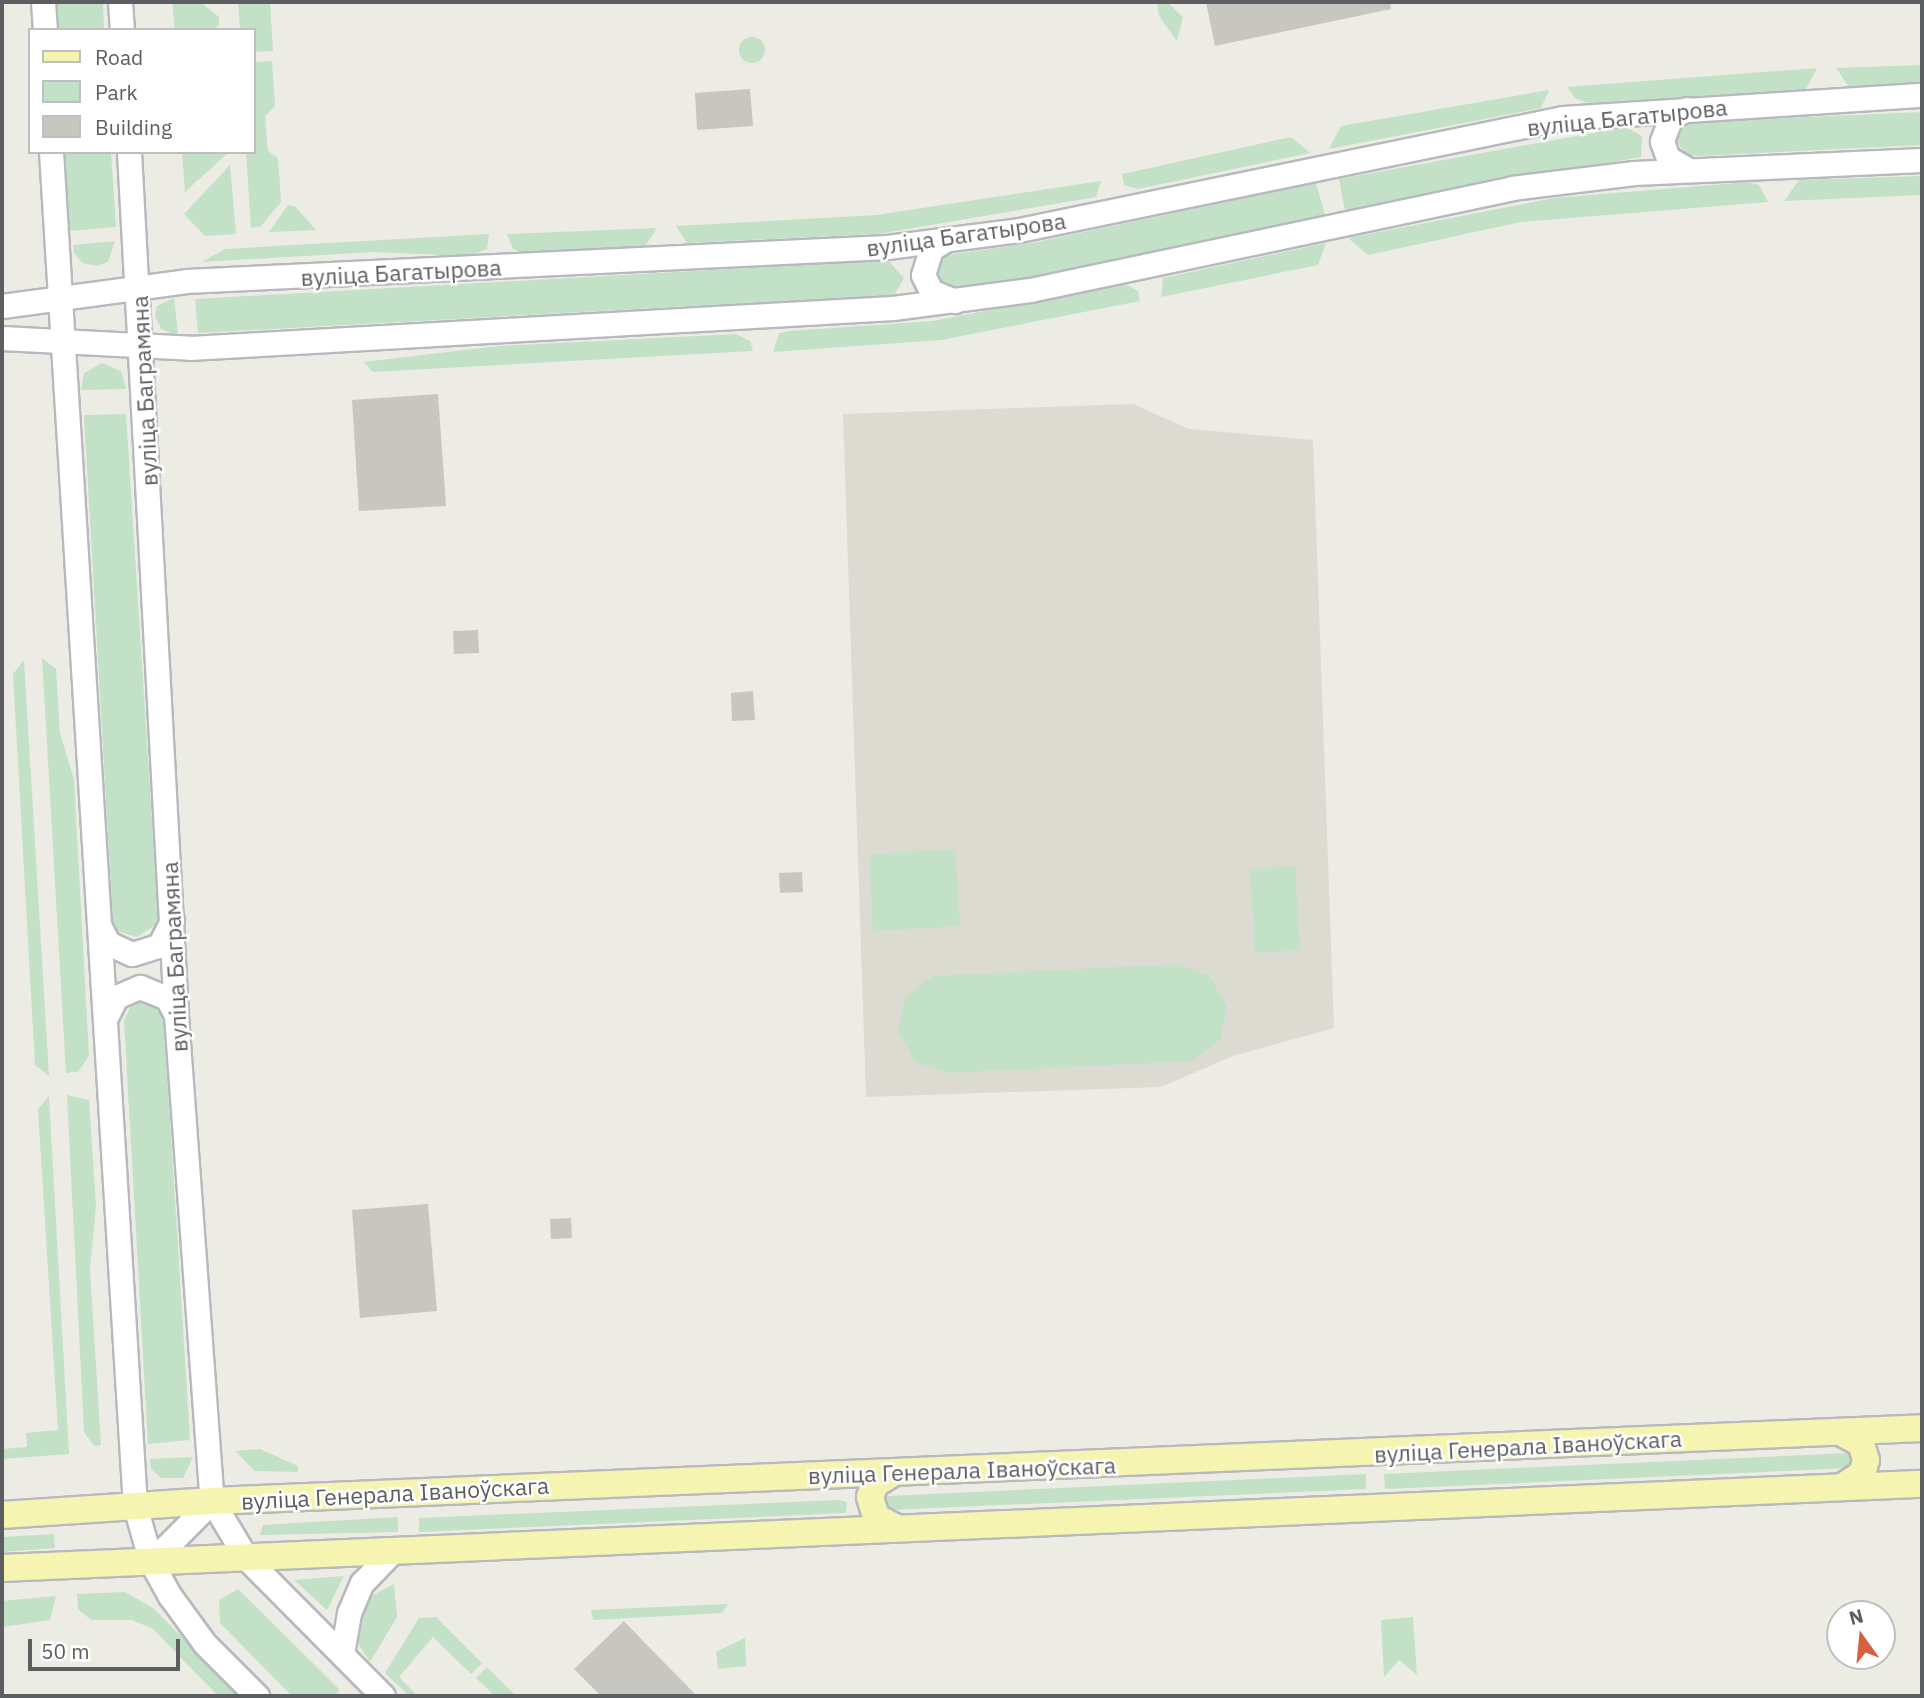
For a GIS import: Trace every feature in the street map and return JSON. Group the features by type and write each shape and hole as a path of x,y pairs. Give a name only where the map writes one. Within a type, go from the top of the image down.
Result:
{"main road":[{"name":"вуліца Генерала Іваноўскага","path":"2,1515 212,1501 1910,1429"},
{"path":"1910,1429 1885,1438 1879,1459 1885,1475 1911,1484"},
{"path":"1840,1432 1861,1444 1866,1460 1862,1474 1842,1487"},
{"path":"892,1473 879,1479 870,1497 876,1517 895,1527"},
{"path":"835,1475 850,1482 859,1505 854,1518 836,1529"},
{"path":"2,1568 247,1559 836,1529 1911,1484"}],"street":[{"path":"43,2 45,28"},
{"path":"120,2 122,28"},
{"name":"вуліца Багатырова","path":"2,306 137,286 887,247 1019,230 1563,118 1922,95"},
{"path":"1687,109 1671,117 1662,141 1674,164 1690,170"},
{"path":"1627,113 1650,126 1655,143 1647,164 1634,173"},
{"path":"51,154 135,1506 151,1562 205,1644 257,1696"},
{"name":"вуліца Баграмяна","path":"130,154 176,1014 212,1501 247,1559 383,1696"},
{"path":"2,338 190,348 892,308 955,301 1512,188 1634,173 1922,160"},
{"path":"947,239 931,249 923,275 938,297 955,301"},
{"path":"887,247 908,260 913,276 906,299 892,308"},
{"path":"98,918 108,943 132,954 151,951 165,939 171,912"},
{"path":"104,1020 116,997 140,987 159,992 176,1014"},
{"path":"151,1562 212,1501"},
{"path":"342,1654 349,1613 362,1583 392,1552"}],"shaded area":[{"path":"1133,404 1189,429 1313,440 1334,1028 1233,1056 1161,1087 866,1097 843,414"}],"green space":[{"path":"57,2 103,2 104,28 58,28"},
{"path":"172,2 200,2 219,17 219,25 216,28 175,28"},
{"path":"238,2 270,2 273,51 256,52 256,28 240,28"},
{"path":"1157,2 1167,2 1183,17 1177,41 1159,16"},
{"path":"752,37 761,41 765,50 761,59 752,63 743,59 739,50 743,41"},
{"path":"272,61 275,106 265,116 268,151 278,158 281,202 261,226 251,228 246,154 256,154 256,62"},
{"path":"1922,65 1922,84 1849,87 1836,68"},
{"path":"1817,68 1806,89 1589,103 1576,99 1567,87"},
{"path":"1549,90 1541,108 1329,149 1341,126"},
{"path":"1922,112 1922,145 1698,156 1685,154 1675,138 1683,125 1692,122"},
{"path":"1626,127 1642,136 1641,157 1345,211 1339,179"},
{"path":"1291,137 1310,153 1138,189 1124,185 1122,174"},
{"path":"65,154 111,154 116,227 69,231"},
{"path":"182,154 227,154 185,192"},
{"path":"230,165 236,234 205,236 184,214"},
{"path":"1922,176 1922,195 1784,201 1799,180"},
{"path":"1101,181 1096,197 878,234 687,243 676,226 876,215"},
{"path":"1749,182 1759,185 1768,202 1521,222 1368,255 1348,238 1554,198"},
{"path":"1316,183 1325,215 1036,277 958,288 939,281 937,271 946,255 1032,243"},
{"path":"288,205 295,206 316,230 269,232"},
{"path":"657,228 645,246 521,252 513,249 507,234"},
{"path":"489,234 487,249 469,256 373,252 202,262 225,249"},
{"path":"115,241 108,262 97,266 82,263 74,253 73,245"},
{"path":"1326,243 1318,265 1161,297 1163,278"},
{"path":"888,260 904,278 894,295 198,333 195,299"},
{"path":"1125,284 1138,291 1140,301 941,340 773,352 779,333 789,331 933,321"},
{"path":"174,298 178,333 174,334 161,329 155,316 157,306"},
{"path":"736,334 750,341 753,351 373,372 363,362 499,346"},
{"path":"102,363 121,371 126,389 81,390 84,373"},
{"path":"126,414 158,915 155,925 137,937 117,931 113,922 84,415"},
{"path":"42,658 56,669 60,733 74,779 89,1056 78,1072 66,1073"},
{"path":"24,660 49,1076 35,1065 13,674"},
{"path":"955,849 960,926 873,931 869,854"},
{"path":"1295,866 1300,950 1255,953 1250,869"},
{"path":"1177,964 1210,976 1227,1007 1220,1040 1192,1061 948,1073 915,1062 898,1031 905,997 933,976"},
{"path":"149,998 162,1009 164,1022 190,1440 148,1444 124,1020 133,1002"},
{"path":"67,1095 89,1100 96,1206 90,1269 101,1445 94,1446 84,1432"},
{"path":"49,1096 69,1454 2,1459 2,1449 27,1447 26,1433 58,1430 38,1109"},
{"path":"260,1449 298,1466 298,1472 255,1471 235,1451"},
{"path":"1850,1453 1856,1459 1851,1468 1385,1489 1384,1474"},
{"path":"193,1457 183,1478 161,1478 151,1469 150,1459"},
{"path":"1366,1474 1366,1489 889,1510 880,1501 887,1496"},
{"path":"838,1500 847,1502 846,1513 419,1532 419,1518"},
{"path":"398,1517 398,1532 260,1535 263,1525"},
{"path":"54,1534 55,1548 2,1552 2,1537"},
{"path":"344,1576 327,1610 294,1580"},
{"path":"394,1584 397,1617 370,1662 359,1645 357,1618 373,1595"},
{"path":"238,1589 340,1690 334,1696 292,1696 220,1623 219,1600"},
{"path":"125,1592 153,1608 241,1696 218,1696 153,1629 132,1620 91,1620 78,1609 77,1594"},
{"path":"56,1596 50,1620 2,1627 2,1601"},
{"path":"728,1604 722,1613 593,1620 591,1610"},
{"path":"436,1617 482,1663 471,1674 433,1637 399,1677 418,1696 409,1696 385,1673 419,1618"},
{"path":"1413,1617 1417,1675 1399,1660 1384,1677 1381,1620"},
{"path":"745,1638 746,1666 718,1669 716,1652"},
{"path":"487,1667 516,1696 495,1696 476,1678"}],"building":[{"path":"1206,2 1390,2 1391,9 1215,46"},
{"path":"750,89 753,126 697,130 695,93"},
{"path":"438,394 446,506 359,511 352,400"},
{"path":"478,630 479,653 454,654 453,631"},
{"path":"753,691 755,720 732,721 731,693"},
{"path":"802,872 803,892 780,893 779,873"},
{"path":"428,1204 437,1311 360,1318 352,1210"},
{"path":"571,1218 572,1238 551,1239 550,1219"},
{"path":"624,1621 697,1696 601,1696 574,1669"}]}
